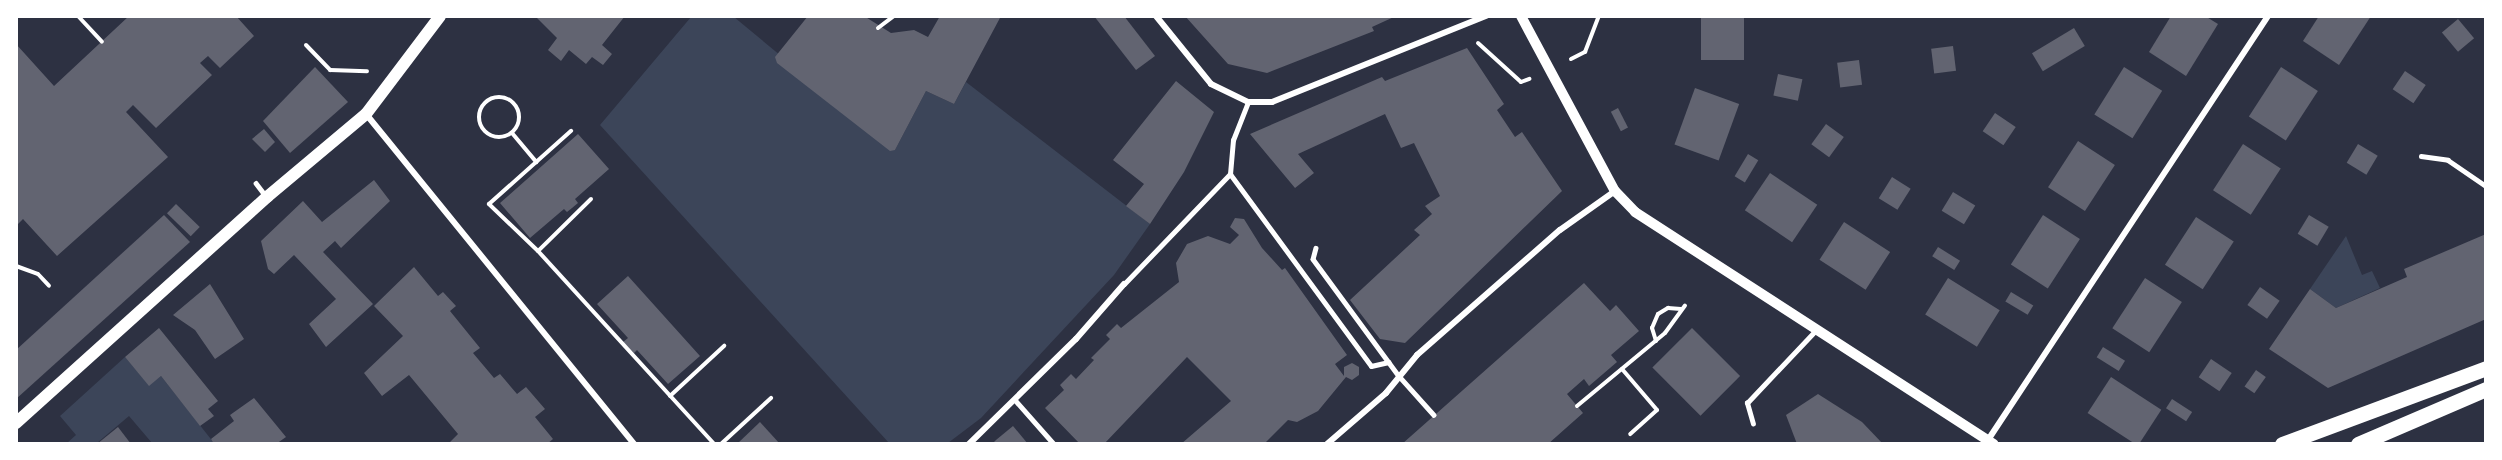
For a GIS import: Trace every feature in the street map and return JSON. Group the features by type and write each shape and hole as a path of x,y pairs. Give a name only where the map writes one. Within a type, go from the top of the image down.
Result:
{"main road":[{"path":"16,423 267,197 366,114 440,16"},
{"path":"2282,444 2486,368"},
{"path":"2358,444 2486,389"}],"street":[{"path":"1156,16 1211,84 1248,102 1272,102 1486,16"},
{"path":"1521,16 1615,191 1635,212 1991,442 2268,16"},
{"path":"969,444 1016,401 1230,174 1233,140 1248,102"},
{"path":"366,114 634,444"},
{"path":"1230,174 1371,366 1389,362"},
{"path":"1327,444 1386,393 1417,355 1560,230 1615,191"}],"lane":[{"path":"2421,156 2448,160 2486,186"},
{"path":"256,183 267,197"},
{"path":"1317,248 1313,259 1399,376 1434,415"},
{"path":"1753,424 1747,403 1817,329"},
{"path":"1016,401 1054,444"}],"path":[{"path":"78,16 102,42"},
{"path":"878,28 894,16"},
{"path":"1464,24 1474,39 1521,82 1585,52 1599,16"},
{"path":"306,45 320,63 342,70"},
{"path":"499,97 512,102 519,121 512,133 494,137 483,130 479,112 486,101 499,97"},
{"path":"571,131 489,204 538,251 714,444"},
{"path":"512,133 536,162"},
{"path":"538,251 591,199"},
{"path":"16,266 39,274 49,286"},
{"path":"1577,406 1656,341 1685,305"},
{"path":"1656,341 1654,318 1668,308 1681,309"},
{"path":"670,396 724,346"},
{"path":"1622,369 1656,410 1630,434"},
{"path":"721,444 771,398"}],"shaded area":[{"path":"691,17 734,17 895,150 926,91 954,104 966,82 1150,224 1114,275 981,418 948,443 889,443 600,125"},
{"path":"2346,236 2362,275 2372,271 2380,288 2336,308 2310,289"},
{"path":"125,357 149,385 161,376 214,443 152,443 129,416 97,443 67,443 76,435 60,416"}],"building":[{"path":"129,16 236,16 254,36 220,68 208,56 200,63 212,75 156,128 133,105 126,112 168,157 57,256 23,219 16,226 16,44 54,86"},
{"path":"535,16 625,16 602,45 612,54 603,65 592,57 586,64 569,50 561,61 548,50 557,38"},
{"path":"808,16 864,16 891,33 914,30 928,37 940,16 1001,16 954,104 926,91 895,150 890,151 777,63 775,57"},
{"path":"1094,16 1124,16 1155,56 1136,70"},
{"path":"1185,16 1396,16 1372,27 1374,31 1267,73 1228,64"},
{"path":"1701,16 1744,16 1744,60 1701,60"},
{"path":"2171,16 2205,16 2218,24 2186,76 2149,52"},
{"path":"2319,16 2371,16 2339,65 2303,41"},
{"path":"2458,19 2474,38 2458,52 2442,32"},
{"path":"2074,28 2085,46 2043,71 2032,53"},
{"path":"1953,46 1956,71 1934,73 1931,49"},
{"path":"1467,48 1504,104 1497,110 1515,137 1522,132 1562,191 1405,343 1380,339 1350,300 1420,235 1414,230 1432,214 1425,206 1440,196 1414,143 1401,148 1385,114 1298,154 1314,173 1295,188 1250,134 1382,77 1385,81"},
{"path":"1859,60 1862,85 1840,87 1837,63"},
{"path":"315,67 348,102 290,153 263,121"},
{"path":"2124,67 2162,91 2132,138 2094,114"},
{"path":"2281,67 2318,91 2286,140 2249,116"},
{"path":"2405,71 2426,85 2413,103 2393,89"},
{"path":"1778,74 1802,79 1798,101 1773,96"},
{"path":"1176,81 1214,112 1184,172 1150,224 1126,206 1144,184 1113,160"},
{"path":"1695,88 1739,104 1719,160 1674,144"},
{"path":"1618,108 1628,128 1621,131 1611,112"},
{"path":"1995,113 2016,127 2003,145 1983,131"},
{"path":"1826,124 1844,137 1829,157 1811,144"},
{"path":"264,129 275,142 265,152 252,139"},
{"path":"578,134 609,169 575,199 578,203 567,212 564,209 530,238 500,203"},
{"path":"2078,141 2115,165 2085,211 2048,187"},
{"path":"2243,144 2281,169 2251,215 2213,190"},
{"path":"2358,144 2378,156 2366,175 2347,163"},
{"path":"1748,154 1758,160 1745,182 1735,176"},
{"path":"1770,173 1817,205 1792,242 1745,210"},
{"path":"1892,177 1911,189 1897,210 1879,198"},
{"path":"374,180 390,201 341,248 335,241 323,252 373,304 326,347 309,324 336,299 294,255 274,274 268,269 261,241 303,201 322,222"},
{"path":"1953,192 1975,205 1964,224 1942,211"},
{"path":"176,204 200,227 191,236 167,213"},
{"path":"164,215 190,242 16,399 16,350"},
{"path":"2043,215 2080,239 2048,288 2011,264"},
{"path":"2309,215 2329,227 2317,246 2298,234"},
{"path":"2196,217 2234,242 2203,289 2165,265"},
{"path":"1235,218 1244,219 1262,248 1282,270 1285,268 1347,355 1335,364 1344,376 1344,367 1352,363 1359,367 1359,375 1352,380 1346,377 1318,411 1297,422 1288,420 1264,444 1181,444 1231,401 1187,357 1104,444 1080,444 1045,408 1064,390 1060,385 1071,374 1076,379 1094,360 1091,358 1110,339 1106,335 1117,324 1121,328 1179,282 1176,263 1187,244 1208,236 1230,244 1239,235 1230,227"},
{"path":"1844,222 1890,252 1866,290 1819,260"},
{"path":"2486,234 2486,319 2328,388 2269,349 2310,289 2336,308 2407,277 2404,269"},
{"path":"1938,247 1960,261 1954,270 1932,256"},
{"path":"414,267 438,296 443,292 456,306 450,311 480,348 473,353 494,378 500,374 517,394 526,387 545,409 535,417 553,439 547,444 448,444 458,434 409,375 382,396 364,373 403,336 374,306"},
{"path":"628,276 700,356 668,384 637,350 634,353 623,342 628,338 597,304"},
{"path":"1948,278 2000,310 1977,347 1925,314"},
{"path":"2145,278 2182,302 2149,352 2112,328"},
{"path":"1584,283 1610,311 1616,305 1639,331 1611,355 1617,362 1589,386 1584,379 1567,394 1583,413 1548,444 1402,444"},
{"path":"210,284 244,339 215,359 195,330 173,315"},
{"path":"2260,287 2280,301 2267,319 2247,305"},
{"path":"2011,292 2033,305 2028,315 2005,301"},
{"path":"159,328 218,401 208,409 214,416 200,426 161,376 149,386 125,357"},
{"path":"1692,328 1740,376 1700,416 1652,368"},
{"path":"2103,347 2125,361 2119,371 2097,357"},
{"path":"2211,359 2232,373 2219,391 2199,377"},
{"path":"2256,370 2266,377 2254,393 2245,386"},
{"path":"2111,377 2161,410 2139,444 2135,444 2088,413"},
{"path":"1818,394 1862,422 1883,444 1797,444 1786,415"},
{"path":"254,398 286,437 276,444 214,444 211,439 234,421 230,415"},
{"path":"2172,399 2192,412 2186,421 2166,408"},
{"path":"760,422 780,444 737,444"},
{"path":"1013,426 1028,444 992,444 996,440"},
{"path":"118,427 131,444 97,444"}]}
